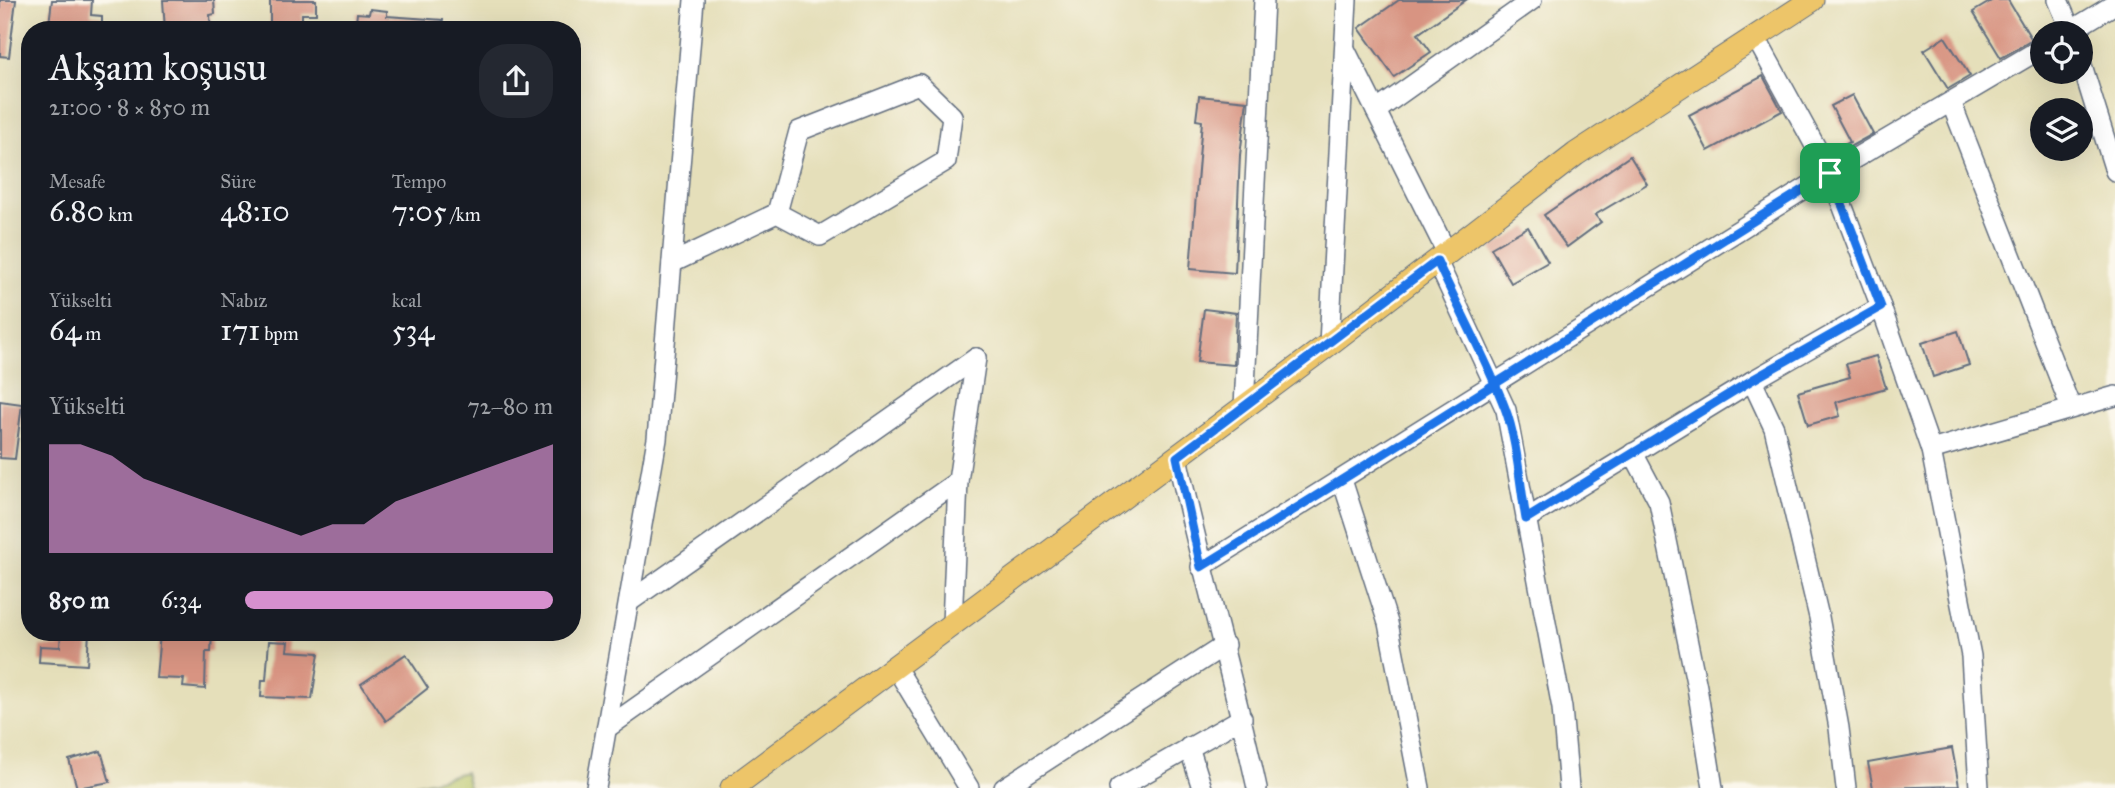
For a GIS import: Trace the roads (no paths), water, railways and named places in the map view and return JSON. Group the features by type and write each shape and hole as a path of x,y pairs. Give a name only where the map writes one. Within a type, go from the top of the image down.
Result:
{"main road":[{"path":"732,788 1329,344 1576,154 1812,0"}],"street":[{"path":"596,788 657,439 694,0"},
{"path":"1244,407 1264,0"},
{"path":"1329,344 1347,0"},
{"path":"1376,111 1532,0"},
{"path":"2058,0 2066,21"},
{"path":"2089,21 2115,4"},
{"path":"1756,38 1830,173 1931,450 1971,656 1979,788"},
{"path":"1345,48 1442,257 1506,410 1562,708 1569,788"},
{"path":"1201,567 1830,173 2030,55"},
{"path":"919,84 952,116 946,161 820,236 778,213 799,131 919,84"},
{"path":"2088,84 2115,171"},
{"path":"1951,102 2071,408"},
{"path":"672,263 778,213"},
{"path":"1526,519 1752,380 1881,307"},
{"path":"629,602 976,358 958,481 952,624"},
{"path":"1752,380 1774,428 1819,617 1839,728 1846,788"},
{"path":"1931,450 2115,396"},
{"path":"1633,453 1659,502 1697,687 1713,788"},
{"path":"1177,457 1201,567 1224,645 1256,788"},
{"path":"607,728 958,481"},
{"path":"1342,481 1388,623 1420,788"},
{"path":"1004,788 1224,645"},
{"path":"895,666 969,788"},
{"path":"1119,788 1241,718"},
{"path":"1189,747 1202,788"}]}
